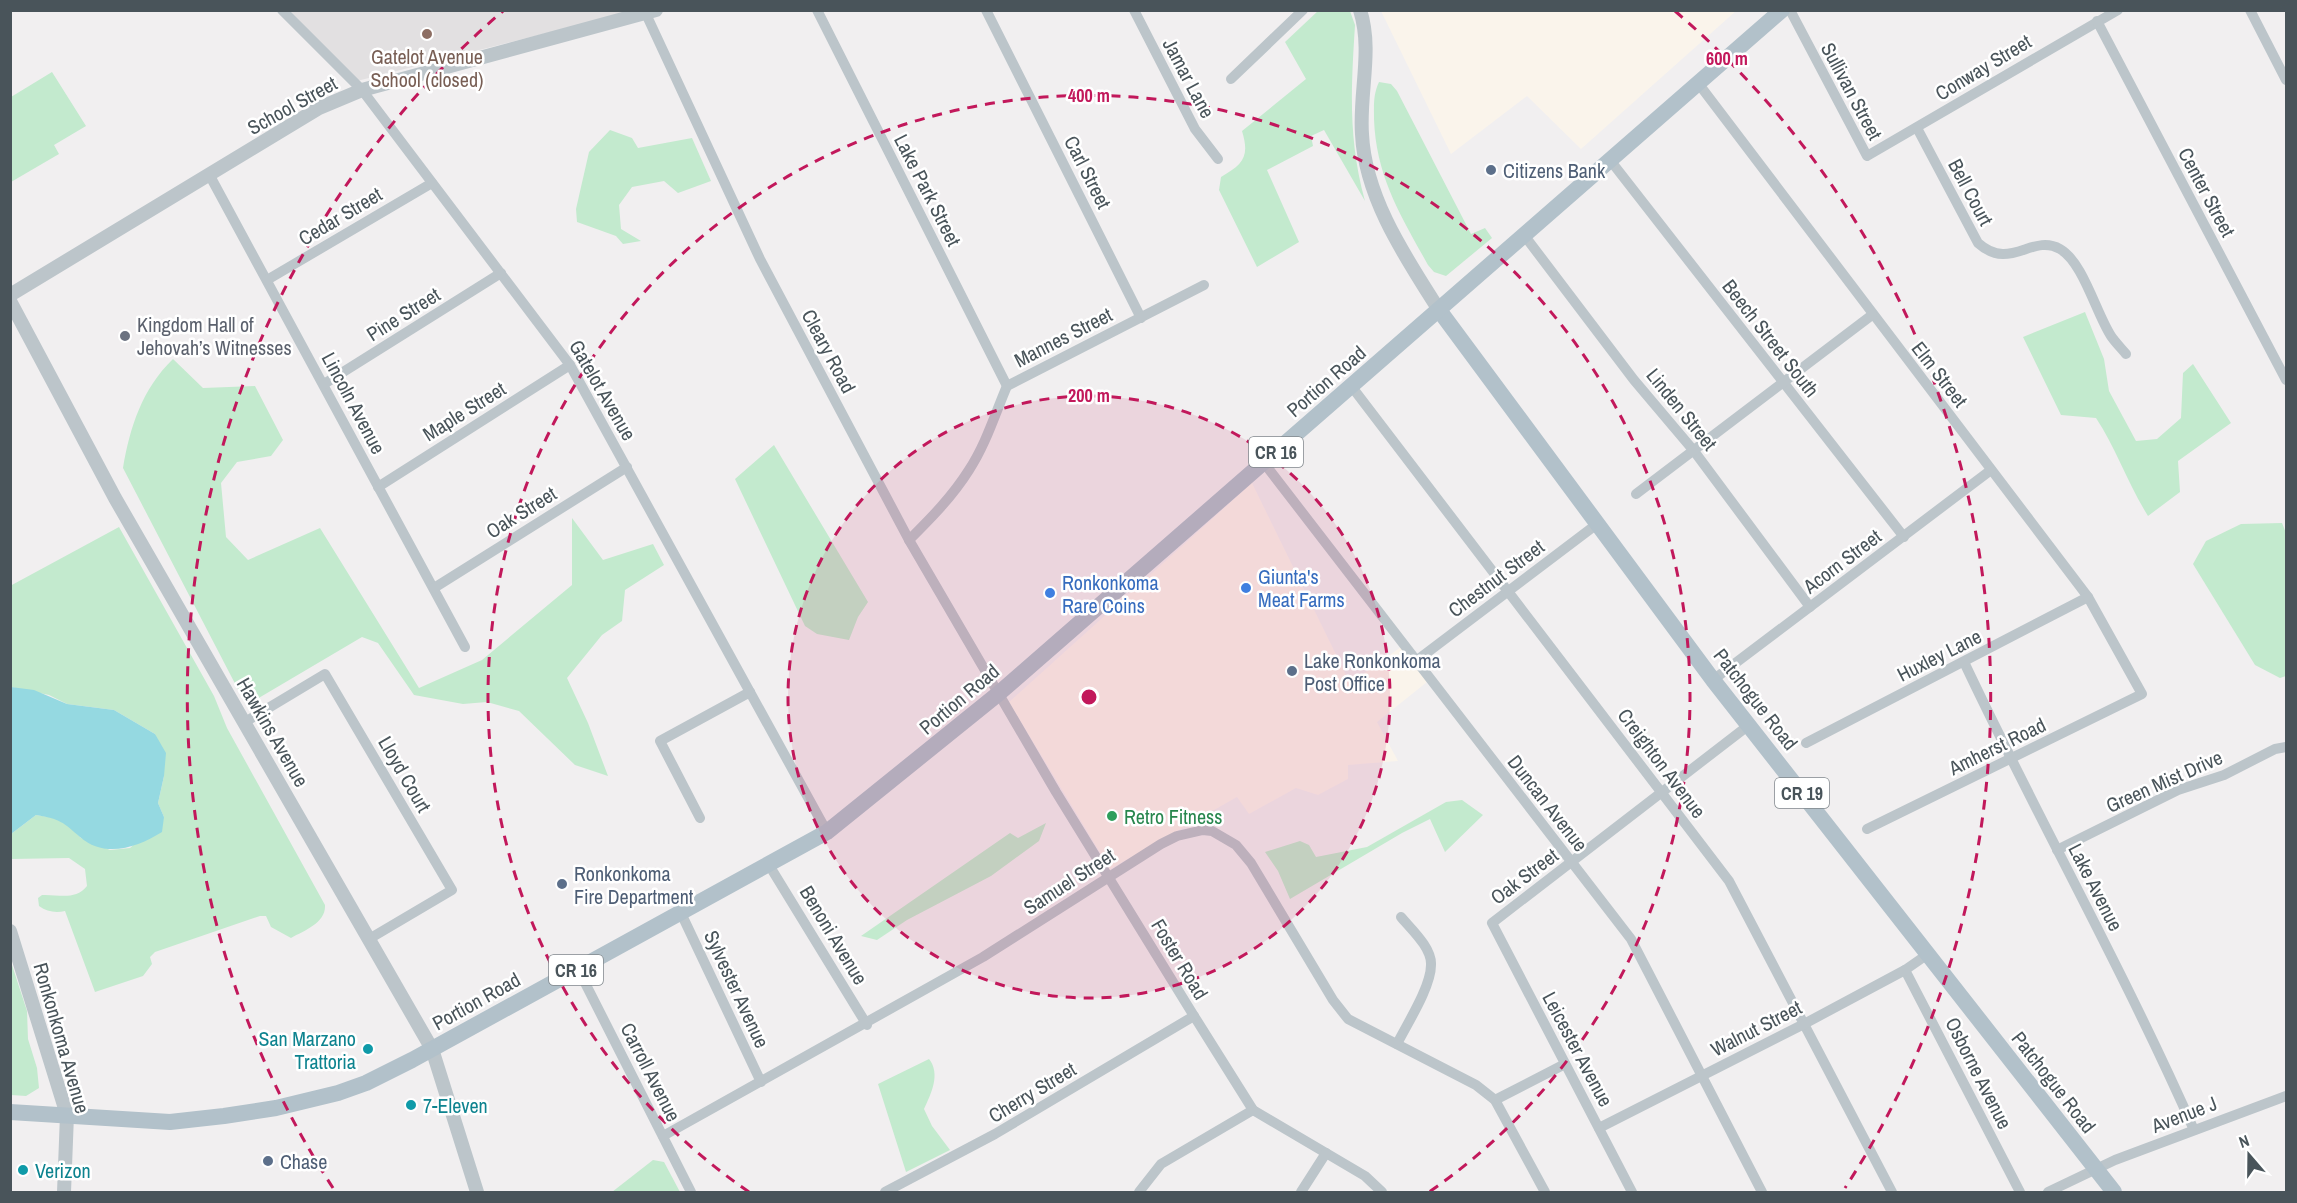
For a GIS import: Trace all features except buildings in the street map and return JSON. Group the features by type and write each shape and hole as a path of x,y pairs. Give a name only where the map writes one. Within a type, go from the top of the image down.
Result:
{"main road":[{"name":"Portion Road","path":"10,1112 170,1122 276,1108 359,1086 432,1049 827,832 998,694 1782,10"},
{"name":"Patchogue Road","path":"1439,310 1713,680 2114,1192"}],"street":[{"name":"Gatelot Avenue","path":"282,10 362,90 570,365 827,832"},
{"name":"Lake Park Street","path":"817,10 1007,386"},
{"name":"Carl Street","path":"986,10 1141,318"},
{"name":"Jamar Lane","path":"1134,10 1195,129 1218,159"},
{"path":"1231,79 1303,10"},
{"path":"1360,10 1366,28 1362,136 1368,170 1385,217 1406,258 1439,310"},
{"name":"Sullivan Street","path":"1790,10 1866,156"},
{"name":"Conway Street","path":"1866,156 2118,10"},
{"path":"2250,10 2286,80"},
{"name":"School Street","path":"10,295 319,108 362,90 651,12"},
{"name":"Cleary Road","path":"651,12 760,260 909,540 998,694"},
{"name":"Center Street","path":"2097,21 2286,380"},
{"name":"Elm Street","path":"1698,83 2088,597 2142,694"},
{"name":"Bell Court","path":"1917,128 1978,243 1994,254 2004,255 2046,244 2062,250 2079,272 2111,335 2126,354"},
{"name":"Beech Street South","path":"1610,160 1905,537"},
{"name":"Lincoln Avenue","path":"210,176 465,647"},
{"name":"Cedar Street","path":"267,280 432,183"},
{"name":"Linden Street","path":"1524,235 1634,380 1694,451 1810,607"},
{"name":"Pine Street","path":"324,384 501,273"},
{"name":"Mannes Street","path":"909,540 940,510 970,470 986,439 1007,386 1204,285"},
{"name":"Hawkins Avenue","path":"10,301 115,498 432,1049 477,1192"},
{"path":"1636,494 1872,315"},
{"name":"Maple Street","path":"378,487 570,365"},
{"name":"Creighton Avenue","path":"1352,387 1729,881 1892,1192"},
{"name":"Duncan Avenue","path":"1263,463 1631,939 1762,1192"},
{"name":"Oak Street","path":"434,588 627,467"},
{"name":"Acorn Street","path":"1713,680 1991,470"},
{"name":"Chestnut Street","path":"1416,661 1597,524"},
{"name":"Huxley Lane","path":"1806,743 2088,597"},
{"name":"Lake Avenue","path":"1964,662 2010,759 2154,1040 2194,1130"},
{"name":"Lloyd Court","path":"245,722 325,674 452,890 369,939"},
{"path":"700,818 660,741 750,692"},
{"name":"Foster Road","path":"998,694 1253,1110 1365,1176 1382,1192"},
{"name":"Amherst Road","path":"1867,829 2142,694"},
{"name":"Oak Street","path":"1492,923 1749,725"},
{"name":"Green Mist Drive","path":"2057,850 2178,790 2224,775 2275,749 2286,747"},
{"name":"Samuel Street","path":"663,1136 867,1024 983,957 1109,876 1177,836 1203,830 1220,835 1236,845 1251,863 1332,1000 1348,1019 1476,1085 1495,1100 1545,1192"},
{"name":"Benoni Avenue","path":"770,865 867,1024"},
{"name":"Sylvester Avenue","path":"680,911 761,1082"},
{"path":"1397,1044 1428,978 1431,964 1419,938 1401,917"},
{"name":"Leicester Avenue","path":"1492,923 1632,1192"},
{"name":"Ronkonkoma Avenue","path":"10,931 67,1115 64,1192"},
{"name":"Walnut Street","path":"1599,1128 1804,1024 1905,970 1928,954"},
{"name":"Carroll Avenue","path":"578,969 691,1192"},
{"name":"Osborne Avenue","path":"1905,970 2020,1192"},
{"name":"Cherry Street","path":"885,1192 995,1134 1194,1016"},
{"path":"1495,1100 1565,1064"},
{"name":"Avenue J","path":"2048,1192 2095,1169 2286,1096"},
{"path":"1139,1192 1161,1164 1253,1110"},
{"path":"1300,1192 1326,1153"}],"shaded area":[{"name":"Gatelot Avenue School (closed)","path":"290,11 634,11 357,81"},
{"path":"1381,11 1736,11 1581,149 1527,96 1451,154"},
{"path":"1252,483 1350,683 1401,647 1427,682 1377,722 1398,761 1348,765 1348,779 1318,795 1296,788 1249,814 1237,797 1110,869 1009,702"}],"green space":[{"path":"1319,10 1350,11 1355,25 1353,135 1365,201 1324,130 1311,136 1313,146 1267,170 1299,242 1257,267 1219,190 1221,177 1235,168 1243,159 1245,147 1242,131 1306,79 1285,42"},
{"path":"52,72 86,126 54,145 59,154 11,182 11,97"},
{"path":"1379,82 1391,84 1397,91 1471,234 1485,228 1492,238 1446,276 1434,272 1428,265 1400,213 1385,178 1379,159 1374,119 1375,96"},
{"path":"610,130 632,138 638,148 692,138 711,181 678,193 664,181 632,187 619,205 621,229 641,241 623,244 616,236 577,222 576,209 589,152"},
{"path":"2085,312 2104,359 2109,391 2136,441 2157,439 2181,418 2183,373 2193,364 2231,423 2178,461 2180,492 2148,516 2096,418 2061,415 2023,337"},
{"path":"173,359 203,388 255,386 283,440 271,456 237,462 221,483 226,537 248,560 320,528 419,688 482,660 572,585 572,518 603,560 653,544 664,565 625,590 622,621 602,635 567,678 588,723 608,776 575,765 519,711 487,702 463,704 414,695 378,643 362,637 257,699 242,697 123,468 129,438 139,409 153,383"},
{"path":"774,445 868,602 858,617 849,640 817,634 805,626 735,479"},
{"path":"2282,523 2286,533 2286,676 2280,678 2255,665 2193,564 2206,541 2241,524"},
{"path":"119,527 214,696 227,728 325,905 322,917 318,921 291,938 271,927 266,916 260,916 155,952 150,957 152,964 143,976 95,992 65,911 45,910 39,906 38,898 42,895 66,896 82,891 87,886 85,869 69,858 11,859 11,834 36,815 55,818 69,825 81,838 110,850 130,848 164,817 158,803 164,776 155,734 114,710 67,704 49,695 11,687 10,586"},
{"path":"1462,800 1483,815 1445,852 1430,819 1290,899 1278,871 1265,852 1300,841 1309,845 1316,857 1367,847 1446,802"},
{"path":"1046,823 1039,841 991,876 907,920 877,940 861,936 1010,833 1018,838"},
{"path":"11,962 27,1011 28,1039 37,1068 39,1088 26,1096 11,1095"},
{"path":"929,1059 933,1065 935,1077 924,1109 932,1126 950,1150 906,1172 878,1084"},
{"path":"653,1160 664,1162 680,1192 612,1192"}],"water":[{"path":"11,687 34,690 67,704 114,710 155,734 166,753 158,803 164,817 162,832 132,846 100,848 90,844 61,822 36,815 11,834"}],"place":[{"name":"Gatelot Avenue School (closed)","path":"427,34"},
{"name":"Citizens Bank","path":"1491,170"},
{"name":"Kingdom Hall of Jehovah’s Witnesses","path":"125,336"},
{"name":"Giunta's Meat Farms","path":"1246,588"},
{"name":"Ronkonkoma Rare Coins","path":"1050,593"},
{"name":"Lake Ronkonkoma Post Office","path":"1292,671"},
{"name":"Retro Fitness","path":"1112,816"},
{"name":"Ronkonkoma Fire Department","path":"562,884"},
{"name":"San Marzano Trattoria","path":"368,1049"},
{"name":"7-Eleven","path":"411,1105"},
{"name":"Chase","path":"268,1161"},
{"name":"Verizon","path":"23,1170"}]}
